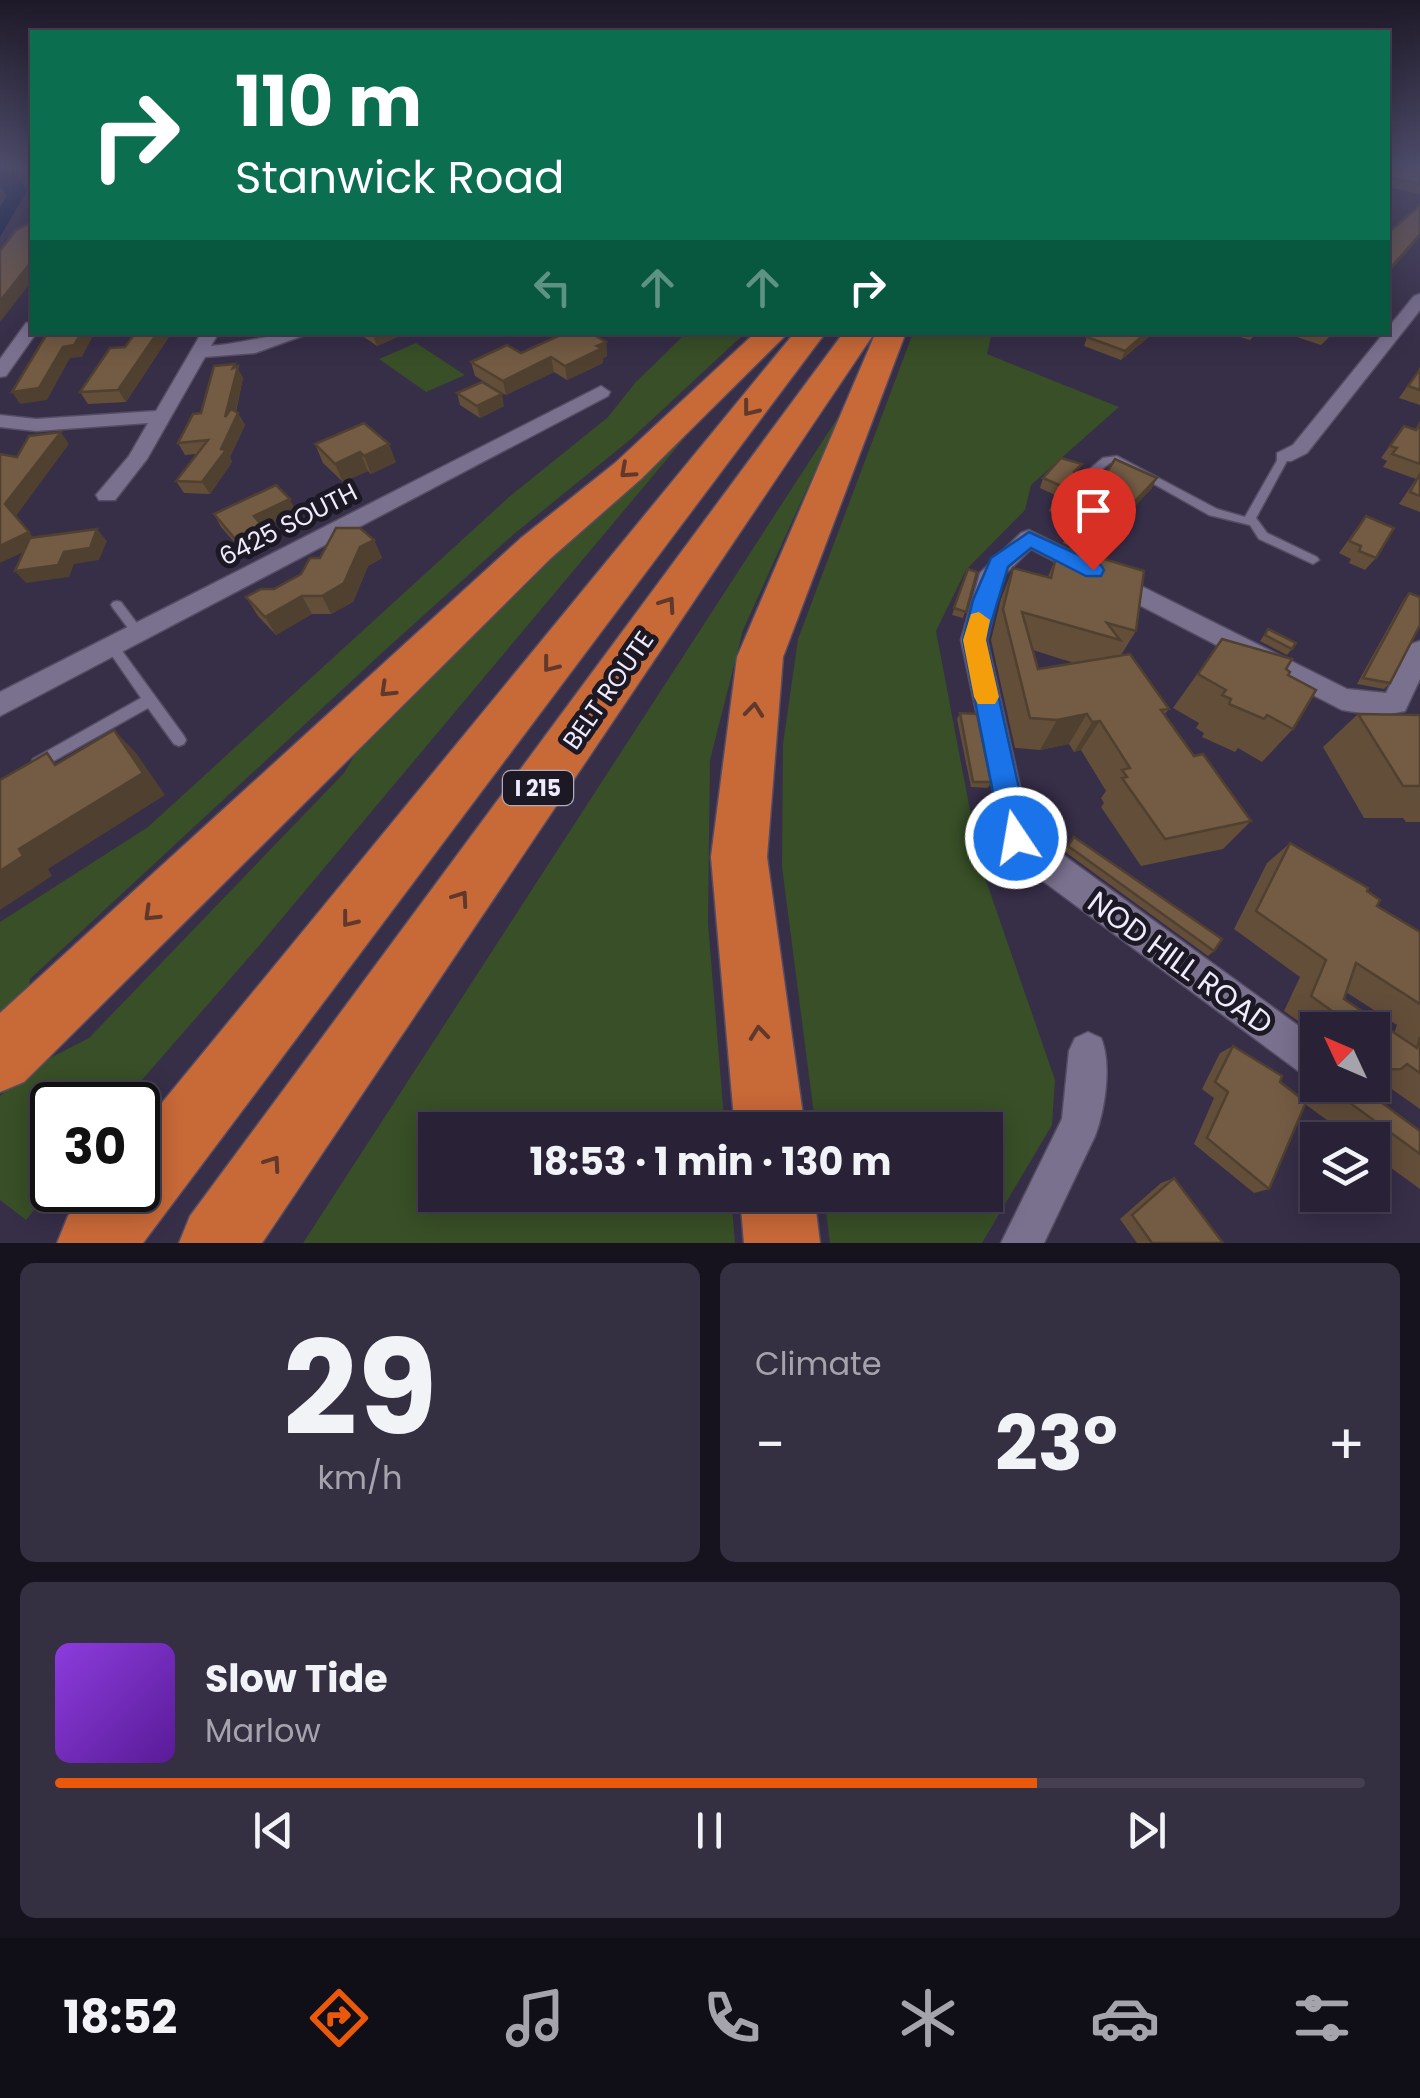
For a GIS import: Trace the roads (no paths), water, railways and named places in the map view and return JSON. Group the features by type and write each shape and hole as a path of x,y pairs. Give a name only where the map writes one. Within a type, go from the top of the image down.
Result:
{"highway":[{"path":"0,1058 536,548 628,470 771,335"},
{"name":"I 215","path":"160,1161 809,335"},
{"name":"BELT ROUTE","path":"217,1243 858,335"},
{"path":"768,1112 739,857 760,657 890,335"},
{"name":"I 215","path":"96,1243 120,1212"},
{"path":"779,1212 782,1243"}],"street":[{"path":"1284,457 1300,450 1420,299"},
{"path":"0,372 30,330"},
{"path":"107,495 137,459 209,335"},
{"path":"200,352 255,348 296,335"},
{"name":"6425 SOUTH","path":"0,704 601,392"},
{"path":"0,420 36,425 163,416"},
{"name":"NOD HILL ROAD","path":"1300,1050 1027,851 1016,838 974,640 992,573 1029,538 1342,698 1380,705 1395,703 1420,651"},
{"path":"1022,1243 1081,1122 1088,1051"}],"lane":[{"path":"1284,457 1250,518 1263,536 1312,560"},
{"path":"1079,482 1108,460 1117,459 1213,512 1254,524"},
{"path":"117,605 138,633"},
{"path":"112,647 178,740"},
{"path":"16,776 150,700"}]}
